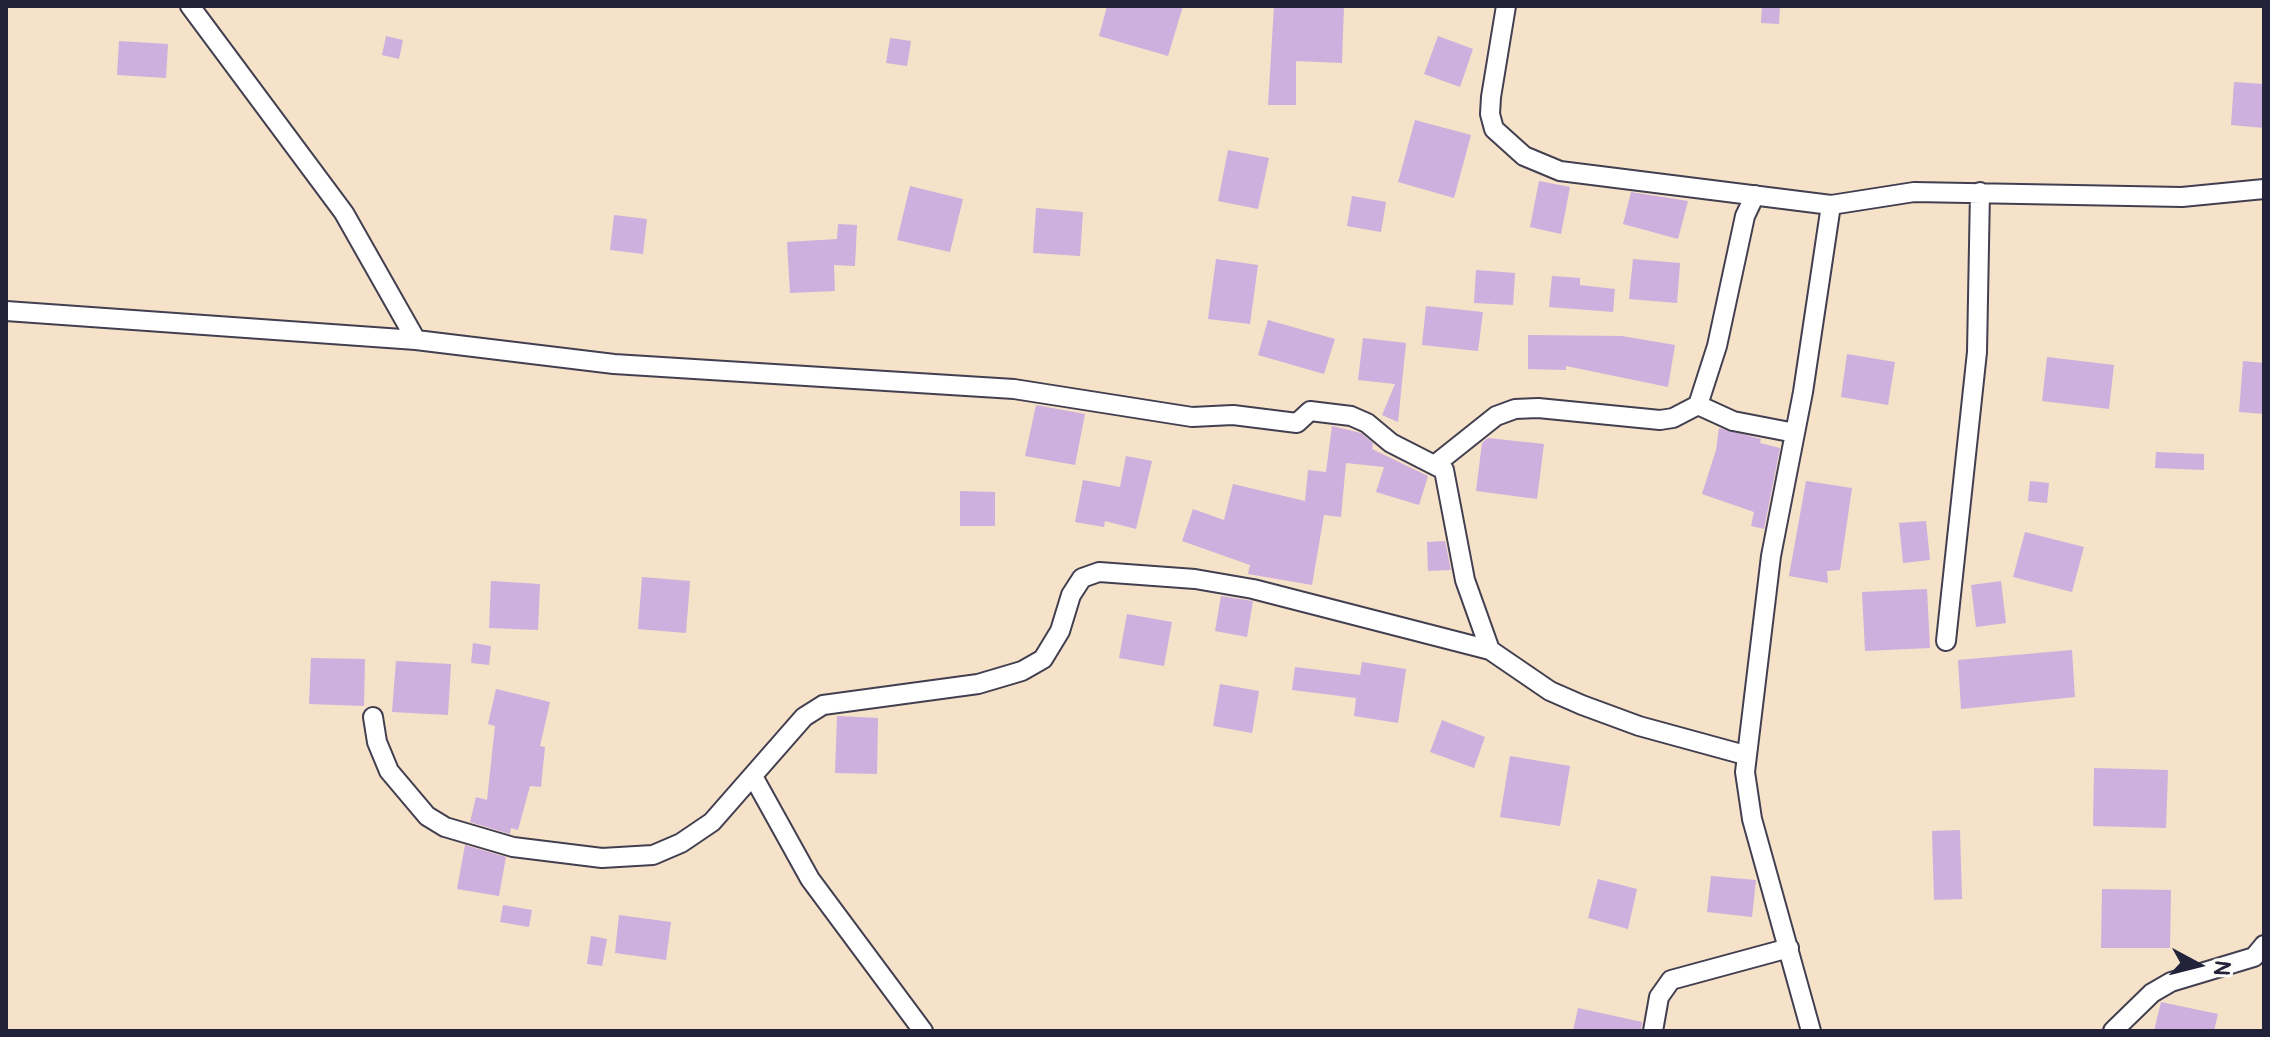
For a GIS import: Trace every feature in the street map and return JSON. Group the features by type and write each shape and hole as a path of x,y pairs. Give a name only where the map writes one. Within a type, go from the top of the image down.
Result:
{"street":[{"path":"190,6 344,213 416,340"},
{"path":"1506,6 1490,114 1494,129 1524,156 1560,171 1831,205 1901,193 2182,197 2264,189"},
{"path":"1946,641 1977,352 1980,192"},
{"path":"1437,463 1496,416 1515,409 1538,408 1660,420 1673,418 1698,405 1713,359 1745,216 1755,195"},
{"path":"1811,1031 1752,819 1745,755 1755,706 1771,556 1795,433 1831,205"},
{"path":"6,311 416,340 614,364 1014,389 1192,417 1233,415 1297,423 1310,411 1351,416 1367,423 1391,443 1437,463 1444,470 1465,580 1490,650"},
{"path":"1698,405 1733,421 1795,433"},
{"path":"373,717 377,742 389,771 427,816 458,833 513,847 602,858 653,855 681,843 712,822 754,778 804,717 823,705 978,684 1022,671 1043,659 1060,631 1071,595 1082,578 1099,572 1195,579 1253,589 1490,650 1550,691 1582,705 1639,726 1745,755"},
{"path":"754,778 810,879 923,1031"},
{"path":"2113,1031 2152,993 2171,982 2254,957 2264,945"},
{"path":"1653,1031 1659,997 1671,980 1789,948"}],"building":[{"path":"1107,6 1183,6 1168,56 1099,36"},
{"path":"1274,6 1344,6 1342,63 1296,61 1296,105 1268,105"},
{"path":"1762,6 1780,6 1779,24 1761,23"},
{"path":"386,36 403,40 399,59 382,55"},
{"path":"1438,36 1473,49 1460,87 1424,74"},
{"path":"890,38 911,41 907,66 886,63"},
{"path":"119,41 168,44 166,78 117,75"},
{"path":"2234,82 2264,84 2264,128 2231,125"},
{"path":"1415,120 1471,135 1454,198 1398,182"},
{"path":"1228,150 1269,158 1258,209 1218,201"},
{"path":"1539,181 1570,187 1561,234 1530,227"},
{"path":"910,186 963,199 950,252 897,240"},
{"path":"1631,192 1688,201 1678,239 1623,224"},
{"path":"1352,196 1386,202 1381,232 1347,226"},
{"path":"1036,208 1083,212 1080,256 1033,253"},
{"path":"614,215 647,219 643,254 610,250"},
{"path":"838,224 857,225 855,266 834,265 835,291 790,293 787,242 837,239"},
{"path":"1216,259 1258,265 1250,324 1208,319"},
{"path":"1633,259 1680,263 1677,303 1629,299"},
{"path":"1476,270 1515,273 1513,305 1474,303"},
{"path":"1552,276 1580,278 1580,285 1615,289 1613,312 1549,307"},
{"path":"1426,306 1483,312 1478,351 1422,345"},
{"path":"1268,320 1335,339 1324,374 1258,355"},
{"path":"1528,335 1622,336 1675,345 1668,387 1566,366 1566,370 1528,369"},
{"path":"1363,338 1406,343 1398,422 1382,415 1395,384 1358,380"},
{"path":"1847,354 1895,362 1888,405 1841,397"},
{"path":"2047,357 2114,365 2109,409 2042,401"},
{"path":"2243,361 2264,363 2264,414 2239,412"},
{"path":"1036,405 1085,414 1075,465 1025,456"},
{"path":"1332,426 1361,433 1373,443 1372,449 1428,476 1419,505 1376,492 1384,467 1346,463 1341,517 1324,515 1312,585 1248,574 1250,565 1182,541 1193,509 1224,520 1233,484 1305,501 1308,470 1326,472"},
{"path":"1719,428 1761,439 1760,443 1780,448 1764,529 1751,526 1754,512 1702,494 1716,450"},
{"path":"1488,438 1544,444 1537,499 1476,491 1482,443"},
{"path":"2156,452 2204,454 2204,470 2155,468"},
{"path":"1126,456 1152,461 1136,529 1105,521 1104,527 1075,522 1083,480 1120,487"},
{"path":"1806,481 1852,488 1840,570 1827,571 1828,583 1789,576"},
{"path":"2030,481 2049,483 2047,503 2028,501"},
{"path":"960,491 995,492 995,526 960,526"},
{"path":"1926,521 1930,560 1903,563 1899,523"},
{"path":"2025,532 2084,547 2072,592 2013,577"},
{"path":"1445,541 1451,570 1428,571 1427,542"},
{"path":"642,577 690,581 686,633 638,629"},
{"path":"491,581 540,584 538,630 489,628"},
{"path":"2001,581 2006,623 1976,627 1971,585"},
{"path":"1927,589 1930,648 1865,651 1862,592"},
{"path":"1221,596 1253,601 1247,637 1215,631"},
{"path":"1127,614 1172,622 1164,666 1119,658"},
{"path":"473,643 491,646 489,665 471,663"},
{"path":"2072,650 2075,697 1961,709 1958,660"},
{"path":"311,658 365,659 364,706 309,704"},
{"path":"396,661 451,664 448,715 392,712"},
{"path":"1362,662 1406,669 1398,723 1354,716 1356,698 1292,690 1295,667 1360,675"},
{"path":"1220,684 1259,691 1252,733 1213,726"},
{"path":"496,689 550,702 540,746 545,747 541,787 530,786 518,830 511,828 510,834 470,822 476,797 487,800 495,726 488,724"},
{"path":"837,716 878,718 877,774 835,773"},
{"path":"1442,720 1485,737 1474,768 1430,752"},
{"path":"1510,756 1570,766 1560,826 1500,817"},
{"path":"2094,768 2168,770 2166,828 2093,826"},
{"path":"1960,830 1962,899 1934,900 1932,831"},
{"path":"465,845 506,857 499,896 457,889"},
{"path":"1711,876 1756,880 1752,917 1707,912"},
{"path":"1598,879 1637,889 1628,929 1588,918"},
{"path":"2102,889 2171,890 2170,948 2101,948"},
{"path":"503,905 532,910 529,927 500,922"},
{"path":"619,915 671,922 666,960 615,953"},
{"path":"591,936 607,939 602,966 587,964"},
{"path":"2161,1002 2218,1014 2214,1031 2154,1031"},
{"path":"1578,1008 1642,1022 1641,1031 1573,1031"}]}
